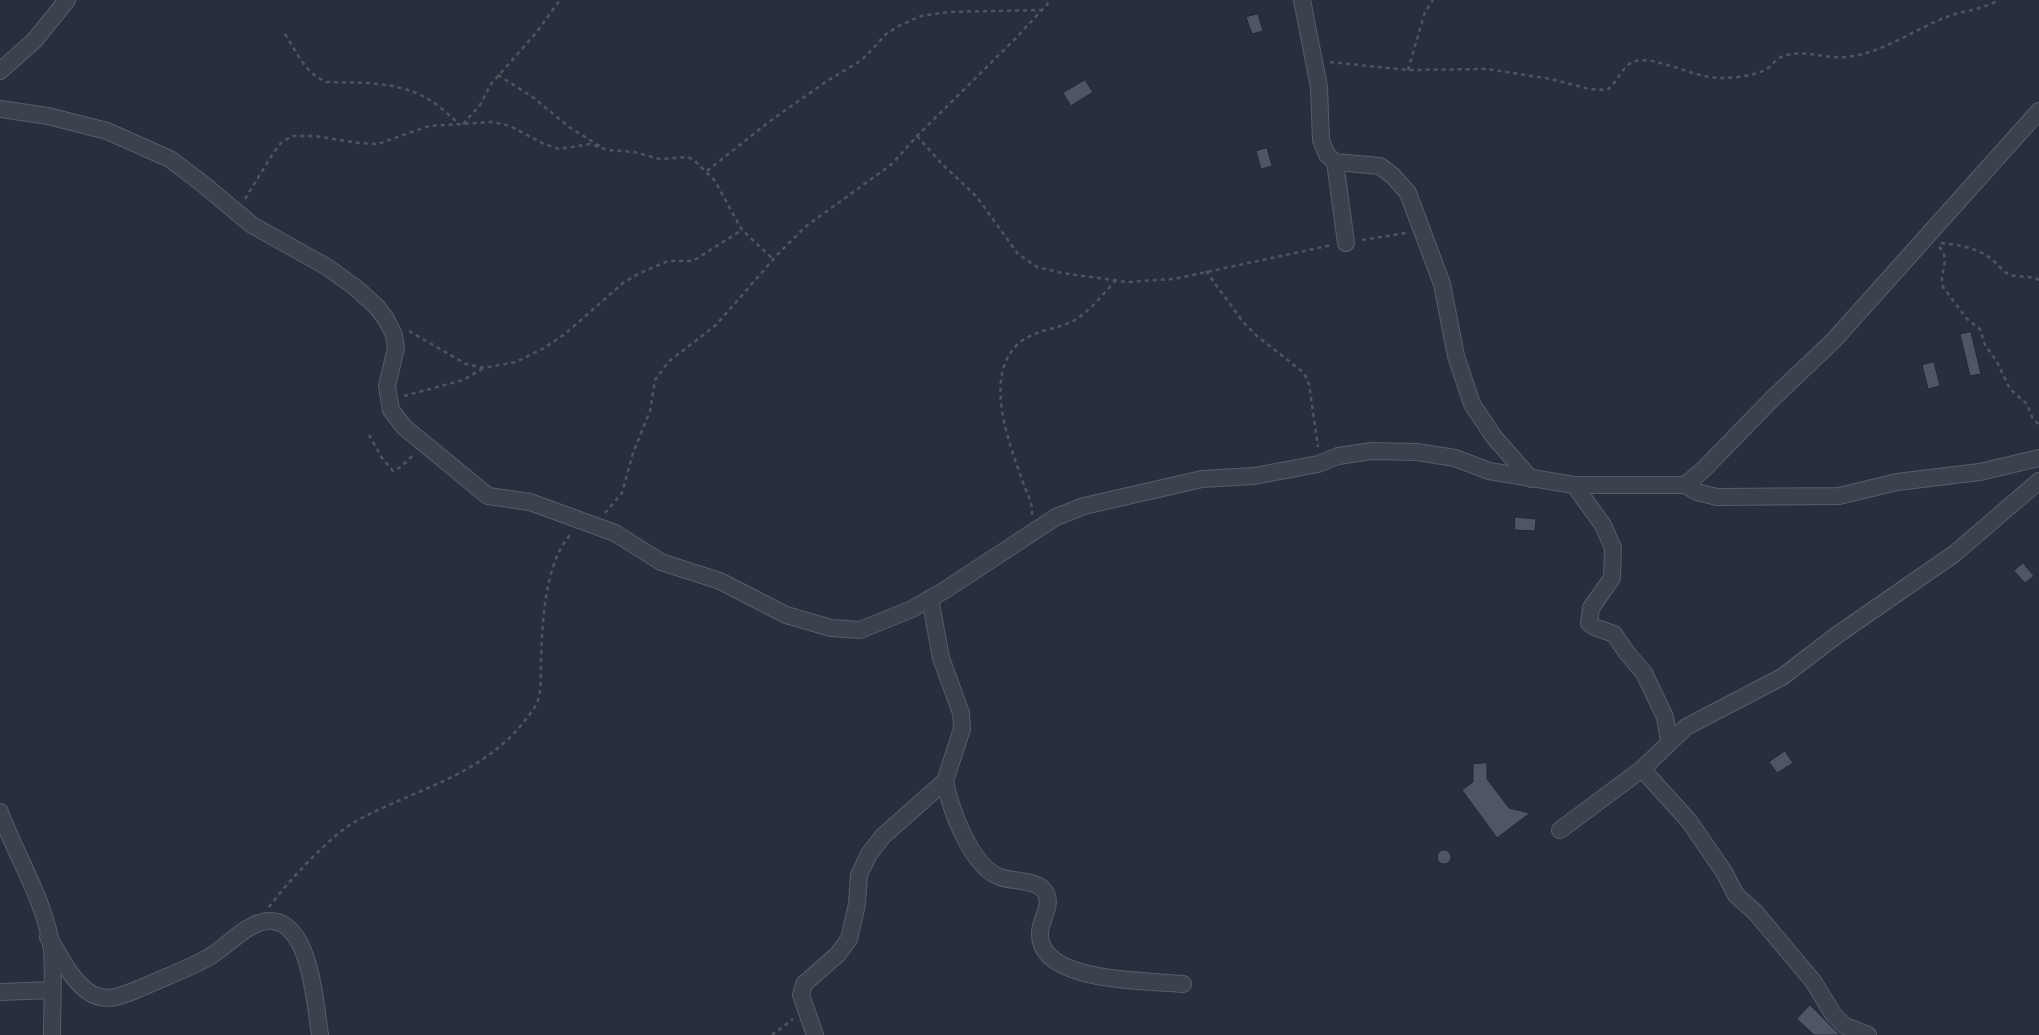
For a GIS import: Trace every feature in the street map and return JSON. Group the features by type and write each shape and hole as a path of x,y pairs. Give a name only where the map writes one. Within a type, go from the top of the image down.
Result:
{"street":[{"path":"0,71 34,41 67,0"},
{"path":"1302,0 1319,87 1321,140 1327,155 1336,162 1380,166 1393,176 1408,193 1442,284 1456,356 1472,404 1494,438 1531,479"},
{"path":"0,110 48,116 107,132 170,159 238,214 273,238 327,267 356,288 377,307 386,319 394,336 396,348 388,373 388,399 391,410 404,427 488,496 530,502 615,533 661,562 720,581 786,615 831,628 860,630 912,609 973,573 1029,533 1056,517 1084,506 1202,479 1254,476 1318,464 1338,456 1372,451 1417,452 1455,458 1489,471 1574,485 1685,484 1697,492 1717,497 1839,496 1906,480 1980,472 2039,458"},
{"path":"1685,484 1703,470 1772,398 1834,340 1929,239 2039,111"},
{"path":"1336,162 1346,243"},
{"path":"1560,830 1642,769 1669,741 1686,727 1782,677 1837,635 1954,554 2039,481"},
{"path":"1574,485 1603,525 1612,548 1612,578 1590,608 1589,622 1594,627 1614,634 1644,673 1665,717 1669,741"},
{"path":"930,598 941,658 961,713 962,729 945,781 949,803 959,824 985,867 998,876 1036,884 1044,891 1048,900 1040,930 1040,941 1044,951 1053,961 1069,969 1092,976 1183,984"},
{"path":"1642,769 1689,820 1724,872 1736,895 1755,912 1814,981 1833,1014 1845,1026 1868,1035"},
{"path":"814,1035 801,995 804,984 838,954 849,939 853,928 858,875 869,854 883,836 945,781"},
{"path":"0,812 11,844 39,903 52,950 52,1035"},
{"path":"48,937 75,979 91,993 103,998 121,996 179,972 210,957 256,924 273,920 281,923 299,940 311,974 320,1035"},
{"path":"0,992 52,990"}],"path":[{"path":"461,124 480,105 490,84 536,33 560,0"},
{"path":"256,924 277,896 308,863 356,821 467,771 502,744 525,722 538,702 542,686 541,666 544,620 556,556 562,544 613,506 622,493 632,453 650,410 655,380 668,362 716,325 805,227 892,164 917,136 969,87 1051,0"},
{"path":"1408,70 1425,12 1433,0"},
{"path":"1314,60 1408,70 1487,69 1531,75 1589,89 1607,90 1631,63 1649,61 1706,78 1722,78 1760,72 1786,55 1800,53 1845,57 1873,51 1922,27 1998,0"},
{"path":"707,171 770,121 827,81 858,63 886,34 899,26 921,16 948,12 1043,10"},
{"path":"285,34 307,68 318,79 327,82 391,85 411,91 431,100 461,124"},
{"path":"498,75 534,98 569,127 603,149"},
{"path":"238,214 272,155 281,143 292,136 314,136 378,144 429,126 493,122 510,126 544,144 559,149 570,149 590,144 603,149 660,158 688,157 707,171 715,181 742,230 774,259"},
{"path":"917,136 942,164 977,197 1000,230 1025,258 1037,267 1054,271 1116,280 1174,279 1346,243 1422,230"},
{"path":"388,399 443,387 463,380 484,368 516,362 544,348 565,334 631,278 668,261 693,261 742,230"},
{"path":"1929,239 1976,250 1990,258 2005,272 2012,275 2031,276 2039,280"},
{"path":"1929,239 1945,255 1943,287 1967,318 1980,329 1985,345 1998,362 2010,388 2029,407 2032,417 2039,425"},
{"path":"1206,271 1243,322 1257,336 1304,373 1309,384 1318,443 1318,464"},
{"path":"1029,533 1032,501 1023,482 1003,419 1002,366 1009,354 1024,340 1038,332 1074,321 1116,280"},
{"path":"386,319 466,364 484,368"},
{"path":"369,435 382,458 393,471 407,462 423,442"},
{"path":"772,1035 793,1018 801,995"}],"building":[{"path":"1258,14 1263,31 1252,34 1246,17"},
{"path":"1085,80 1093,92 1071,106 1063,93"},
{"path":"1267,148 1272,166 1261,169 1256,151"},
{"path":"1971,332 1981,374 1970,376 1960,334"},
{"path":"1934,362 1940,386 1928,389 1922,365"},
{"path":"1515,517 1536,519 1535,531 1515,530"},
{"path":"2023,563 2034,576 2025,583 2014,571"},
{"path":"1785,751 1793,763 1777,773 1769,762"},
{"path":"1487,763 1487,779 1509,808 1530,813 1497,838 1462,790 1473,782 1473,764"},
{"path":"1441,850 1447,850 1451,857 1447,864 1441,864 1437,860 1437,854"},
{"path":"1810,1005 1840,1035 1814,1035 1797,1019"}]}
